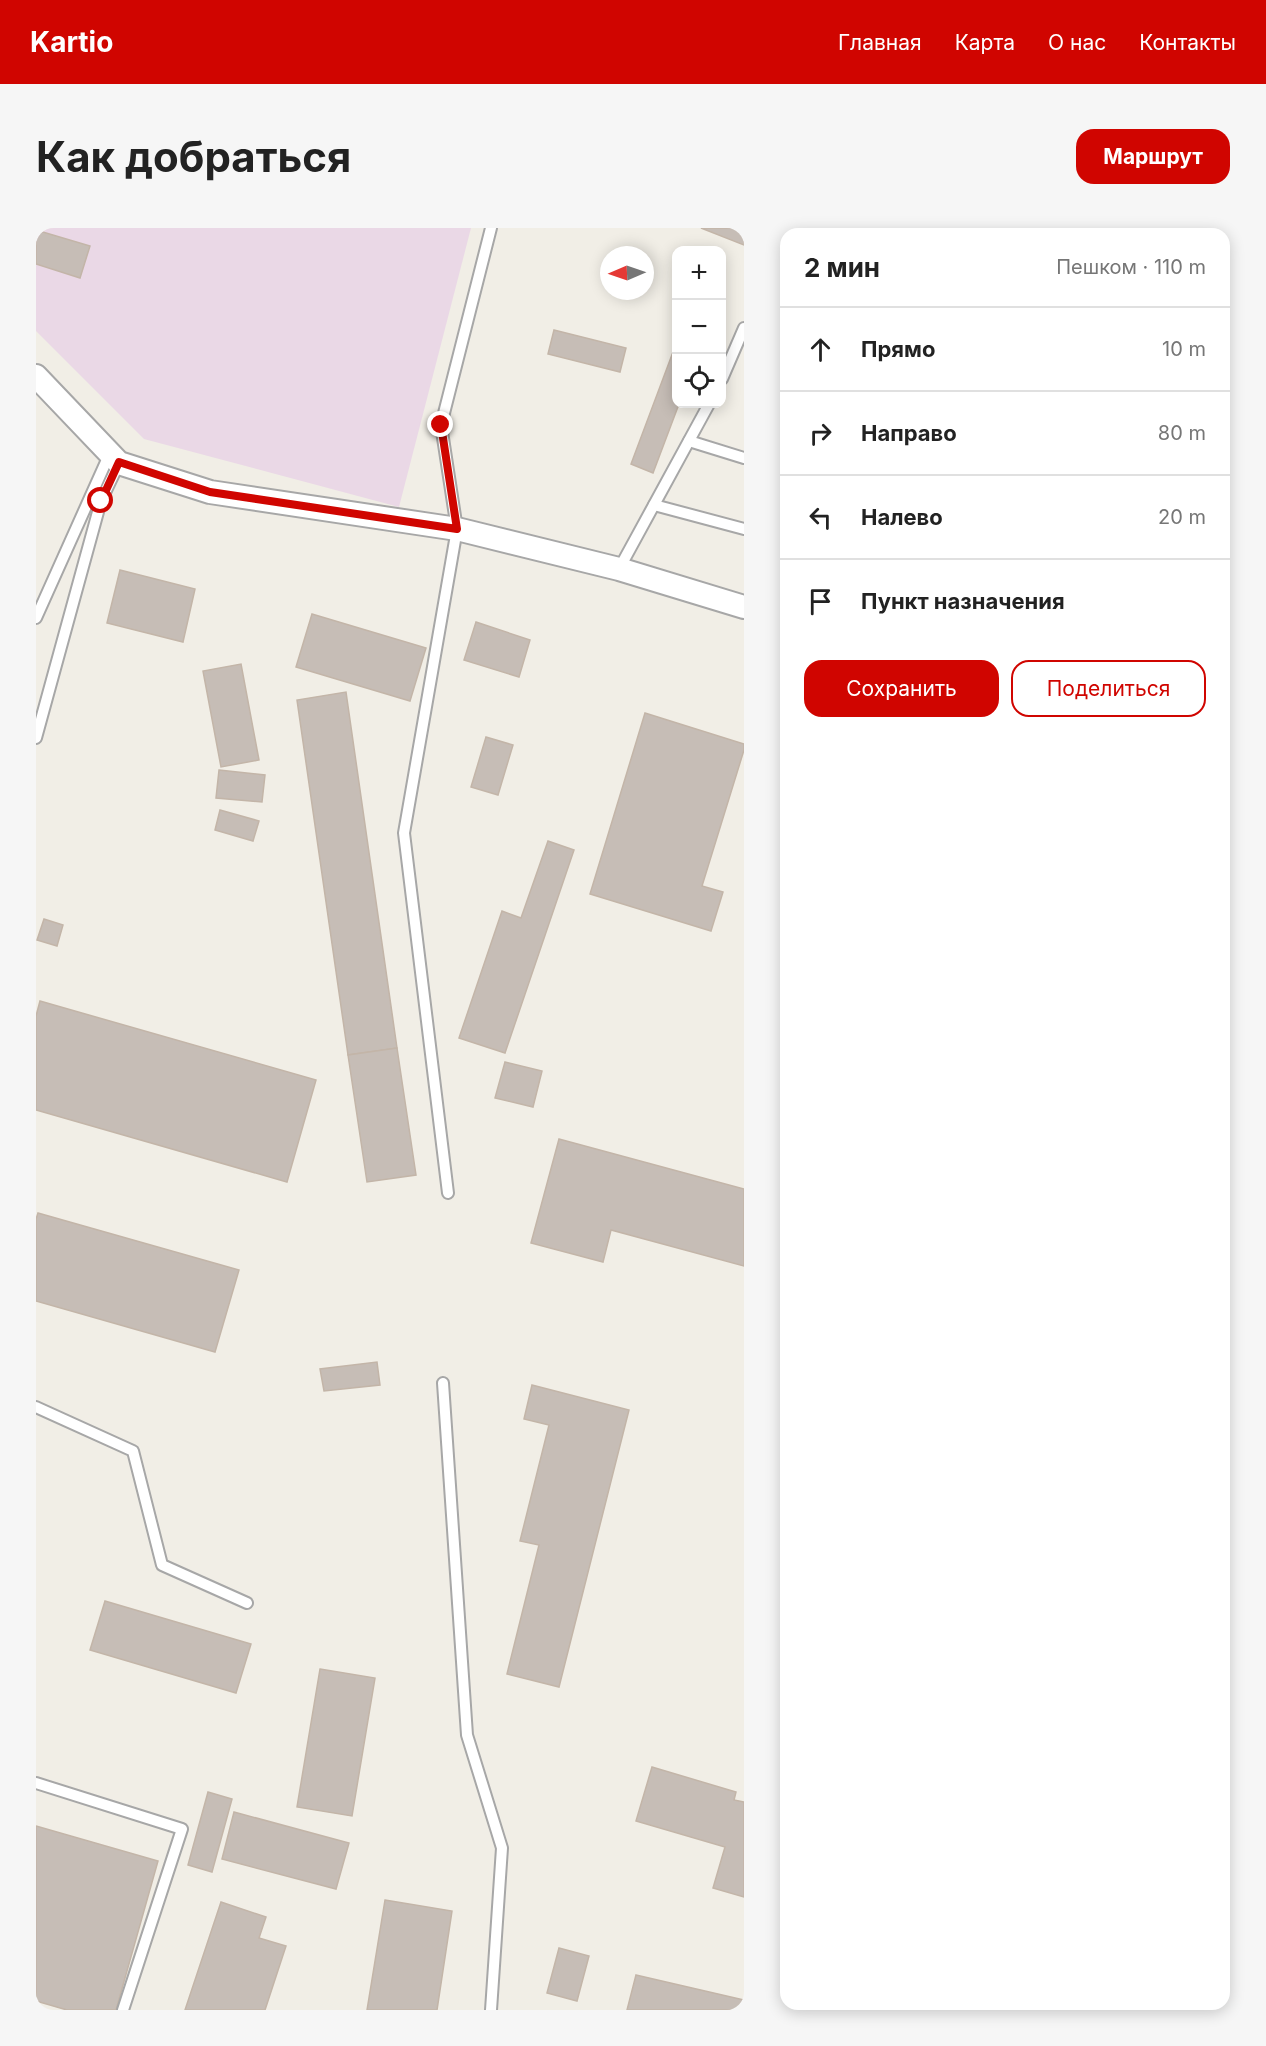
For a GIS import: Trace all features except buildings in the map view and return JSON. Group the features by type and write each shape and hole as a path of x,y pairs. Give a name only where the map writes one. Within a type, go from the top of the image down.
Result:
{"street":[{"path":"36,376 115,458 210,492 457,529 619,569 744,607"}],"lane":[{"path":"448,1193 404,832 457,529 441,425 492,228"},
{"path":"726,370 744,328"},
{"path":"619,569 707,408"},
{"path":"689,441 744,458"},
{"path":"36,618 115,458"},
{"path":"36,738 115,458"},
{"path":"654,505 744,529"},
{"path":"443,1383 467,1736 502,1848 491,2010"},
{"path":"36,1407 133,1451 162,1565 247,1603"},
{"path":"36,1783 182,1828 123,2010"}],"shaded area":[{"path":"36,228 471,228 399,507 144,439 36,331"}],"route":[{"path":"101,501 119,462 210,492 457,529 441,425"}]}
